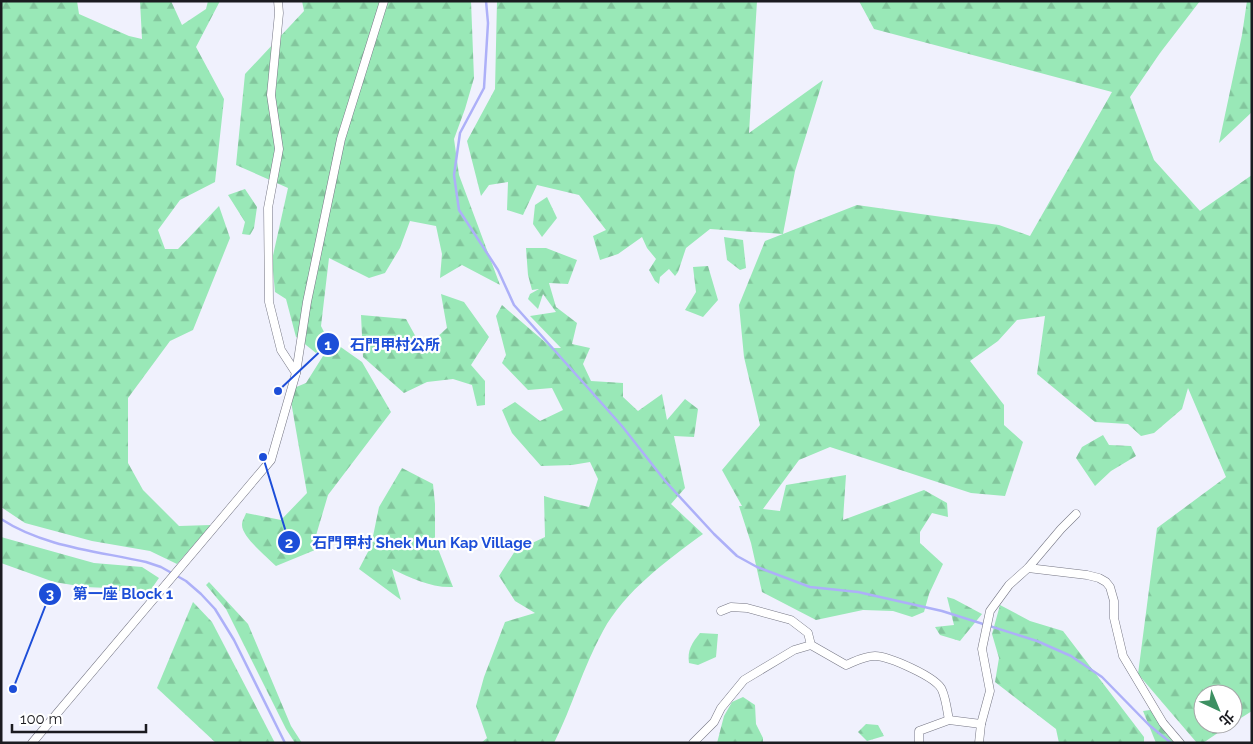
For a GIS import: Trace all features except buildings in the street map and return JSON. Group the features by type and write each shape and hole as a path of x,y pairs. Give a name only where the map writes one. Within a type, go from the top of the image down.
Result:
{"street":[{"path":"278,1 279,13 271,95 279,148 268,208 270,302 281,350 296,373"},
{"path":"32,743 271,460 296,373 307,302 341,139 384,1"},
{"path":"979,743 981,724 990,691 982,649 987,618 993,604 1009,585 1028,568 1060,529 1076,514"},
{"path":"1028,568 1087,575 1106,582 1110,587 1114,601 1114,618 1123,656 1163,723 1180,743"},
{"path":"721,611 731,607 747,608 791,620 808,633 811,645"},
{"path":"693,743 714,722 721,708 744,680 794,650 811,645 846,665 863,657 878,656 922,672 935,680 942,689 949,720"},
{"path":"919,743 919,731 949,720 981,724"}],"green space":[{"path":"1,1 77,1 79,14 129,36 142,39 140,1 171,1 182,25 206,9 208,1 220,1 196,47 224,99 215,182 180,200 158,230 165,249 178,249 219,206 230,238 193,330 170,341 128,398 128,463 143,490 179,526 211,525 177,564 150,551 92,541 25,523 1,507"},
{"path":"302,1 471,1 474,78 454,139 459,175 500,285 462,265 440,278 442,254 436,226 410,221 400,248 385,273 369,278 329,258 321,326 329,342 316,353 296,337 286,299 275,292 272,260 288,188 236,165 245,74 304,11"},
{"path":"497,1 757,1 749,133 823,80 795,171 783,234 710,229 686,248 675,276 669,269 660,277 659,284 655,281 649,270 656,259 647,248 642,237 618,254 600,260 593,236 606,230 579,195 537,185 523,215 507,210 508,182 489,185 481,196 467,141 495,89"},
{"path":"859,1 1200,1 1160,53 1130,97 1154,160 1200,211 1252,175 1252,711 1243,717 1243,684 1193,684 1193,734 1216,734 1203,743 1197,743 1138,674 1157,528 1226,477 1188,388 1182,409 1154,433 1141,436 1128,424 1095,422 1037,374 1045,316 1017,320 998,341 970,361 1004,405 1004,425 1023,442 1005,496 971,493 830,447 799,460 763,509 780,511 786,485 846,475 843,520 924,490 947,503 948,517 932,513 920,532 920,543 943,564 929,594 924,612 912,617 893,611 863,610 816,620 762,592 751,543 739,506 742,506 722,470 760,425 744,357 739,305 765,241 857,205 999,225 1030,236 1112,92 874,29"},
{"path":"1247,1 1252,1 1252,112 1219,143 1242,35"},
{"path":"245,189 257,207 254,228 250,235 242,234 245,222 228,195"},
{"path":"547,197 557,218 542,237 533,224 535,205"},
{"path":"724,237 743,240 746,268 740,270 727,260"},
{"path":"526,248 546,248 577,260 568,284 549,283 556,307 577,323 572,344 590,348 583,364 591,381 623,383 623,397 638,411 662,394 667,420 685,399 698,409 694,437 674,436 685,488 671,504 703,534 647,578 612,616 589,659 554,743 481,743 487,738 476,706 484,677 505,622 535,613 515,601 499,576 515,551 545,537 544,496 589,507 598,479 590,462 572,465 541,466 512,433 502,410 515,402 540,421 563,410 552,388 528,390 502,363 506,355 496,316 502,305 552,348 561,348 530,316 556,312 543,294 538,309 528,299 530,294 539,289 532,290 528,275"},
{"path":"708,266 718,300 703,317 685,310 696,292 693,267"},
{"path":"441,294 464,302 489,337 471,365 485,381 485,405 477,406 472,385 453,379 427,382 404,393 363,357 361,315 406,319 423,350 447,328"},
{"path":"335,343 362,362 391,412 328,495 312,549 315,550 276,566 246,535 242,522 246,513 281,520 307,493 289,390 306,383 323,356"},
{"path":"1103,435 1109,445 1131,446 1136,456 1111,471 1095,486 1076,458 1082,447"},
{"path":"402,468 433,484 435,541 453,587 429,584 392,569 401,600 359,569 371,546 379,507"},
{"path":"1,537 94,563 142,567 159,578 147,595 108,588 85,587 54,582 1,563"},
{"path":"209,582 248,624 291,726 302,743 295,743 286,729 226,609 206,585"},
{"path":"947,597 982,614 960,641 940,635 935,627 954,625"},
{"path":"193,602 212,622 275,743 216,743 157,688"},
{"path":"1000,605 1030,621 1063,631 1144,737 1144,743 1059,743 1056,729 995,682 999,658 992,634"},
{"path":"700,633 718,634 716,657 698,665 689,663 689,650"},
{"path":"743,697 755,705 756,724 763,738 763,743 717,743 724,716 732,702"},
{"path":"1150,710 1186,743 1156,743 1143,711"},
{"path":"866,724 878,725 884,736 867,741 858,732"}],"waterway":[{"path":"486,1 488,23 484,88 460,133 454,175 459,210 498,270 514,305 622,426 666,482 714,534 737,556 757,567 810,587 858,592 942,611 1037,641 1071,656 1102,677 1149,725 1171,743"},
{"path":"1,519 35,536 53,542 161,567 186,581 215,609 234,640 285,743"}],"place":[{"name":"石門甲村公所","path":"278,391"},
{"name":"石門甲村 Shek Mun Kap Village","path":"263,457"},
{"name":"第一座 Block 1","path":"13,689"}]}
